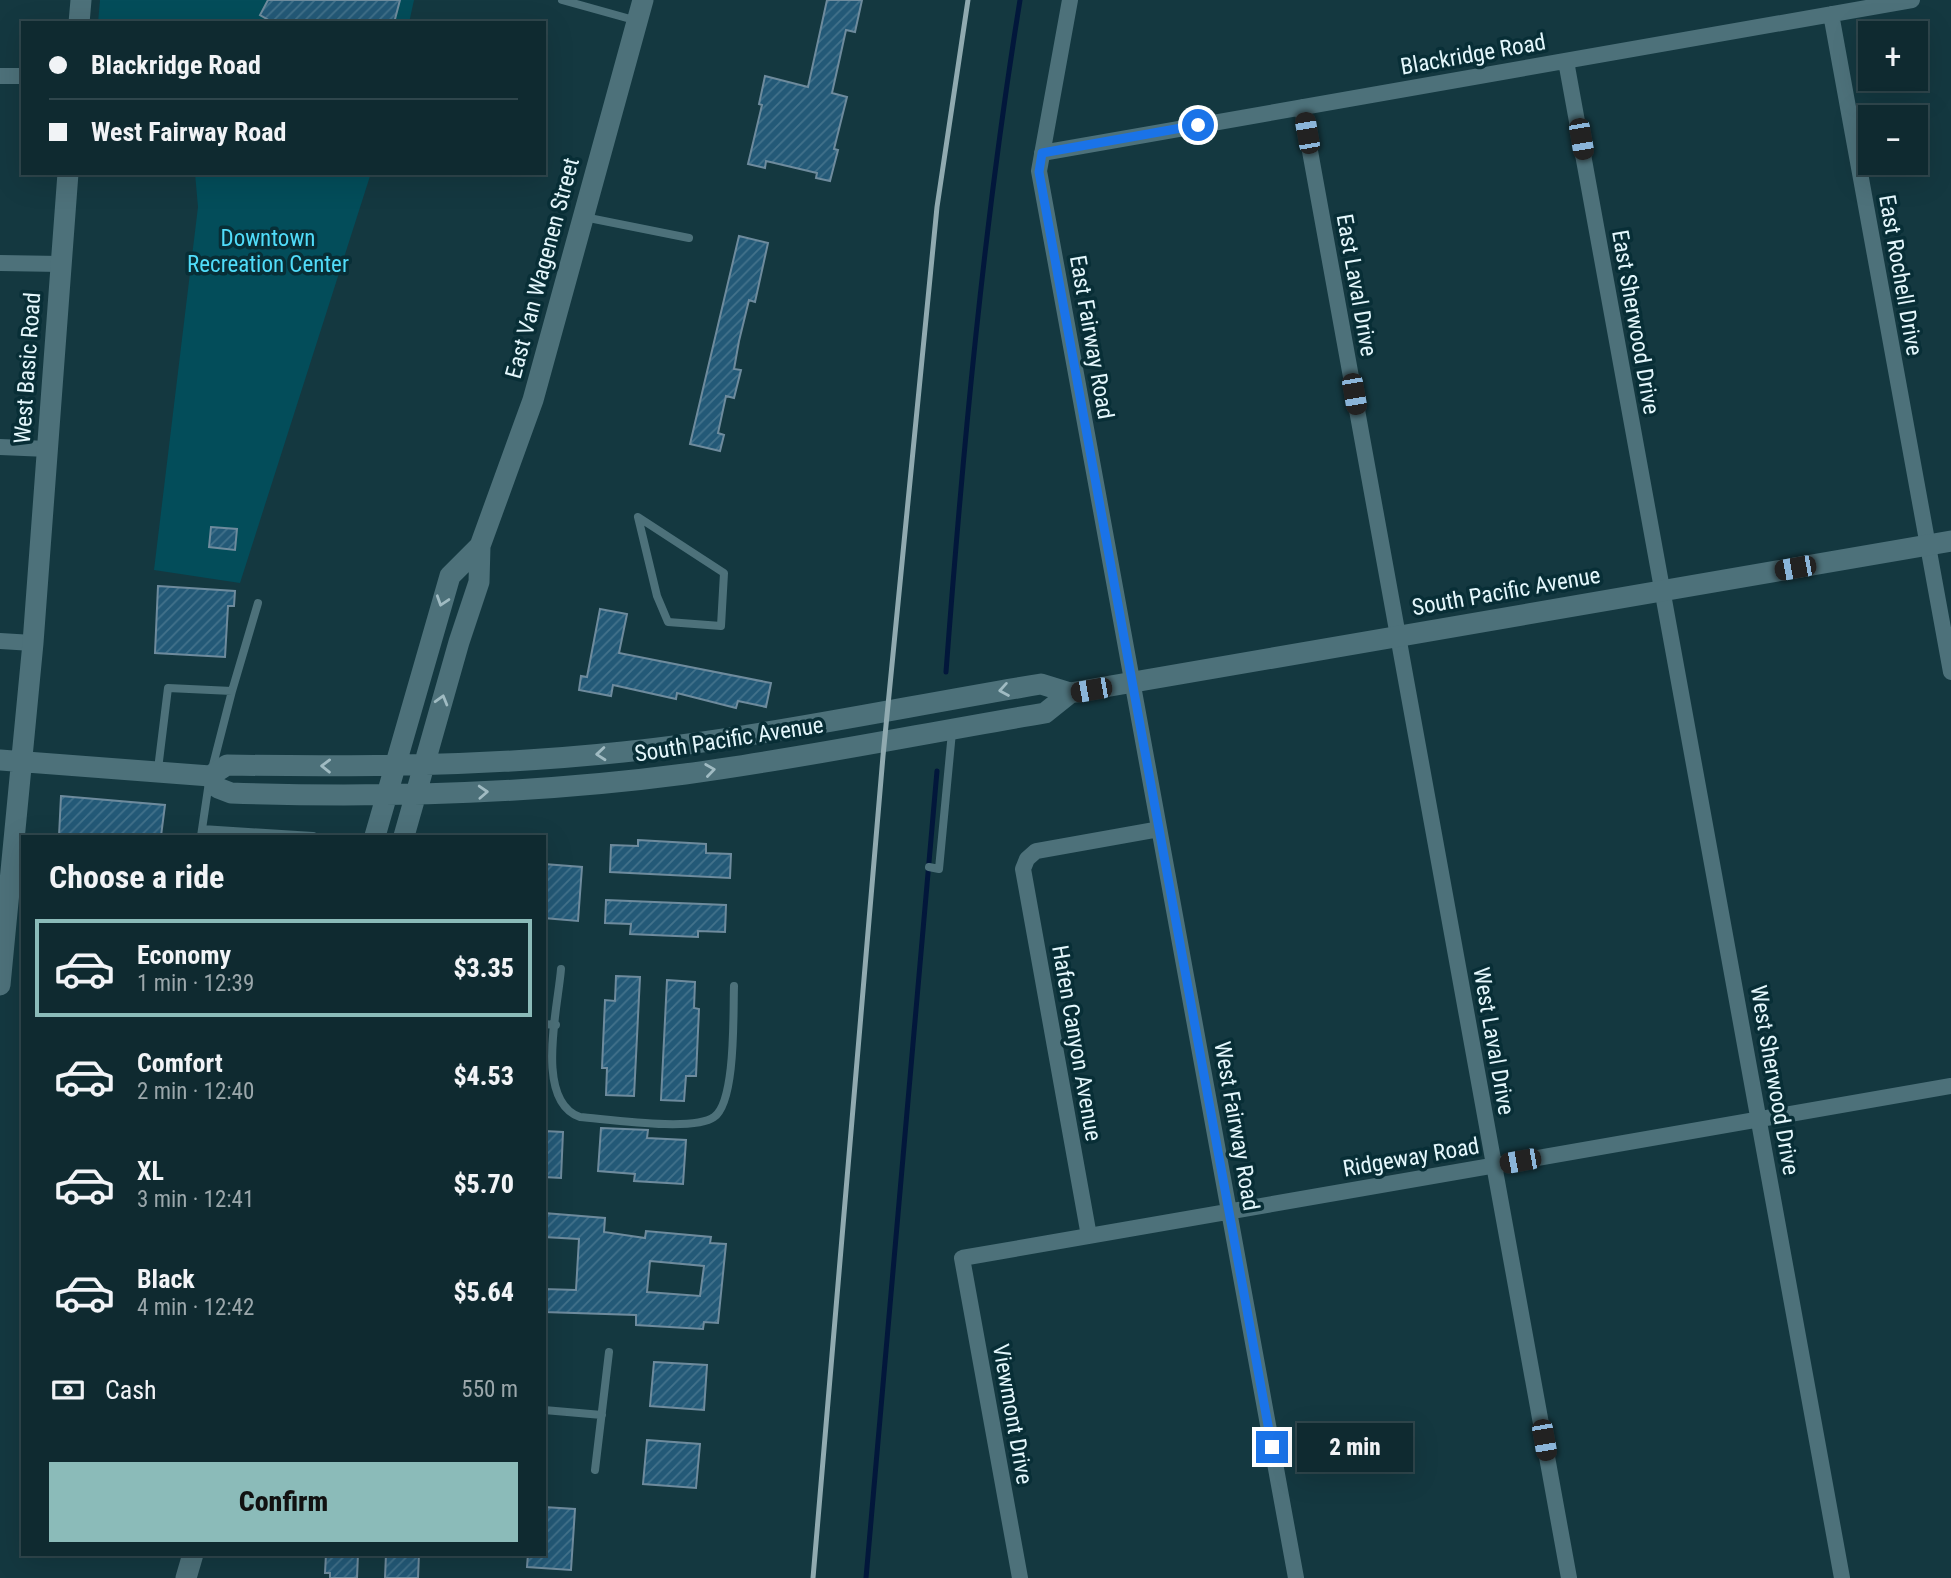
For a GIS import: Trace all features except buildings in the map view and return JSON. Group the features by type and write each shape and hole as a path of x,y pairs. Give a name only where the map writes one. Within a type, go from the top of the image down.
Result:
{"street":[{"path":"79,21 80,0"},
{"name":"East Van Wagenen Street","path":"404,835 458,642 479,582 480,546 529,412 643,0"},
{"name":"East Fairway Road","path":"1070,0 1039,172 1132,682"},
{"name":"Blackridge Road","path":"1042,153 1913,0"},
{"name":"East Rochell Drive","path":"1830,14 1951,673"},
{"name":"East Sherwood Drive","path":"1566,61 1662,590"},
{"path":"0,76 21,76"},
{"name":"East Laval Drive","path":"1302,107 1398,637"},
{"name":"West Basic Road","path":"0,985 11,761 33,643 68,175"},
{"path":"0,263 61,264"},
{"path":"0,447 48,449"},
{"name":"South Pacific Avenue","path":"390,782 419,781 526,761 680,745 1041,684 1070,693 1951,541"},
{"name":"East Van Wagenen Street","path":"375,835 450,576 480,546"},
{"name":"West Sherwood Drive","path":"1662,590 1842,1578"},
{"name":"West Laval Drive","path":"1398,637 1569,1578"},
{"path":"0,641 33,643"},
{"name":"West Fairway Road","path":"1132,682 1296,1578"},
{"name":"South Pacific Avenue","path":"390,782 419,781 527,790 683,774 1045,713 1070,693"},
{"path":"11,761 210,776 227,765 390,782"},
{"path":"210,776 218,788 230,793 390,782"},
{"name":"Hafen Canyon Avenue","path":"1089,1236 1024,877 1027,859 1044,849 1159,829"},
{"name":"Ridgeway Road","path":"962,1258 1951,1086"},
{"name":"Viewmont Drive","path":"962,1258 1020,1578"},
{"path":"186,1578 192,1556"}],"lane":[{"path":"562,0 637,21"},
{"path":"584,217 689,238"},
{"path":"638,517 681,545 724,573 721,626 668,622 657,596 638,517"},
{"path":"258,603 210,776 202,833 276,835"},
{"path":"158,772 168,688 232,691"},
{"path":"929,867 939,869 953,729"},
{"path":"561,969 551,1074 558,1097 567,1112 580,1117 673,1124 702,1122 714,1117 727,1094 734,986"},
{"path":"546,1024 556,1025"},
{"path":"595,1470 610,1352"},
{"path":"546,1410 602,1415"}],"green space":[{"path":"100,0 414,0 409,21 98,21"},
{"name":"Downtown Recreation Center","path":"195,175 370,175 240,583 154,570 198,207"}],"waterway":[{"path":"946,672 976,335 1020,0"},
{"path":"866,1578 937,771"}],"railway":[{"path":"813,1578 883,756 937,207 968,0"}],"route":[{"path":"1198,125 1042,153 1039,172 1272,1447"}]}
